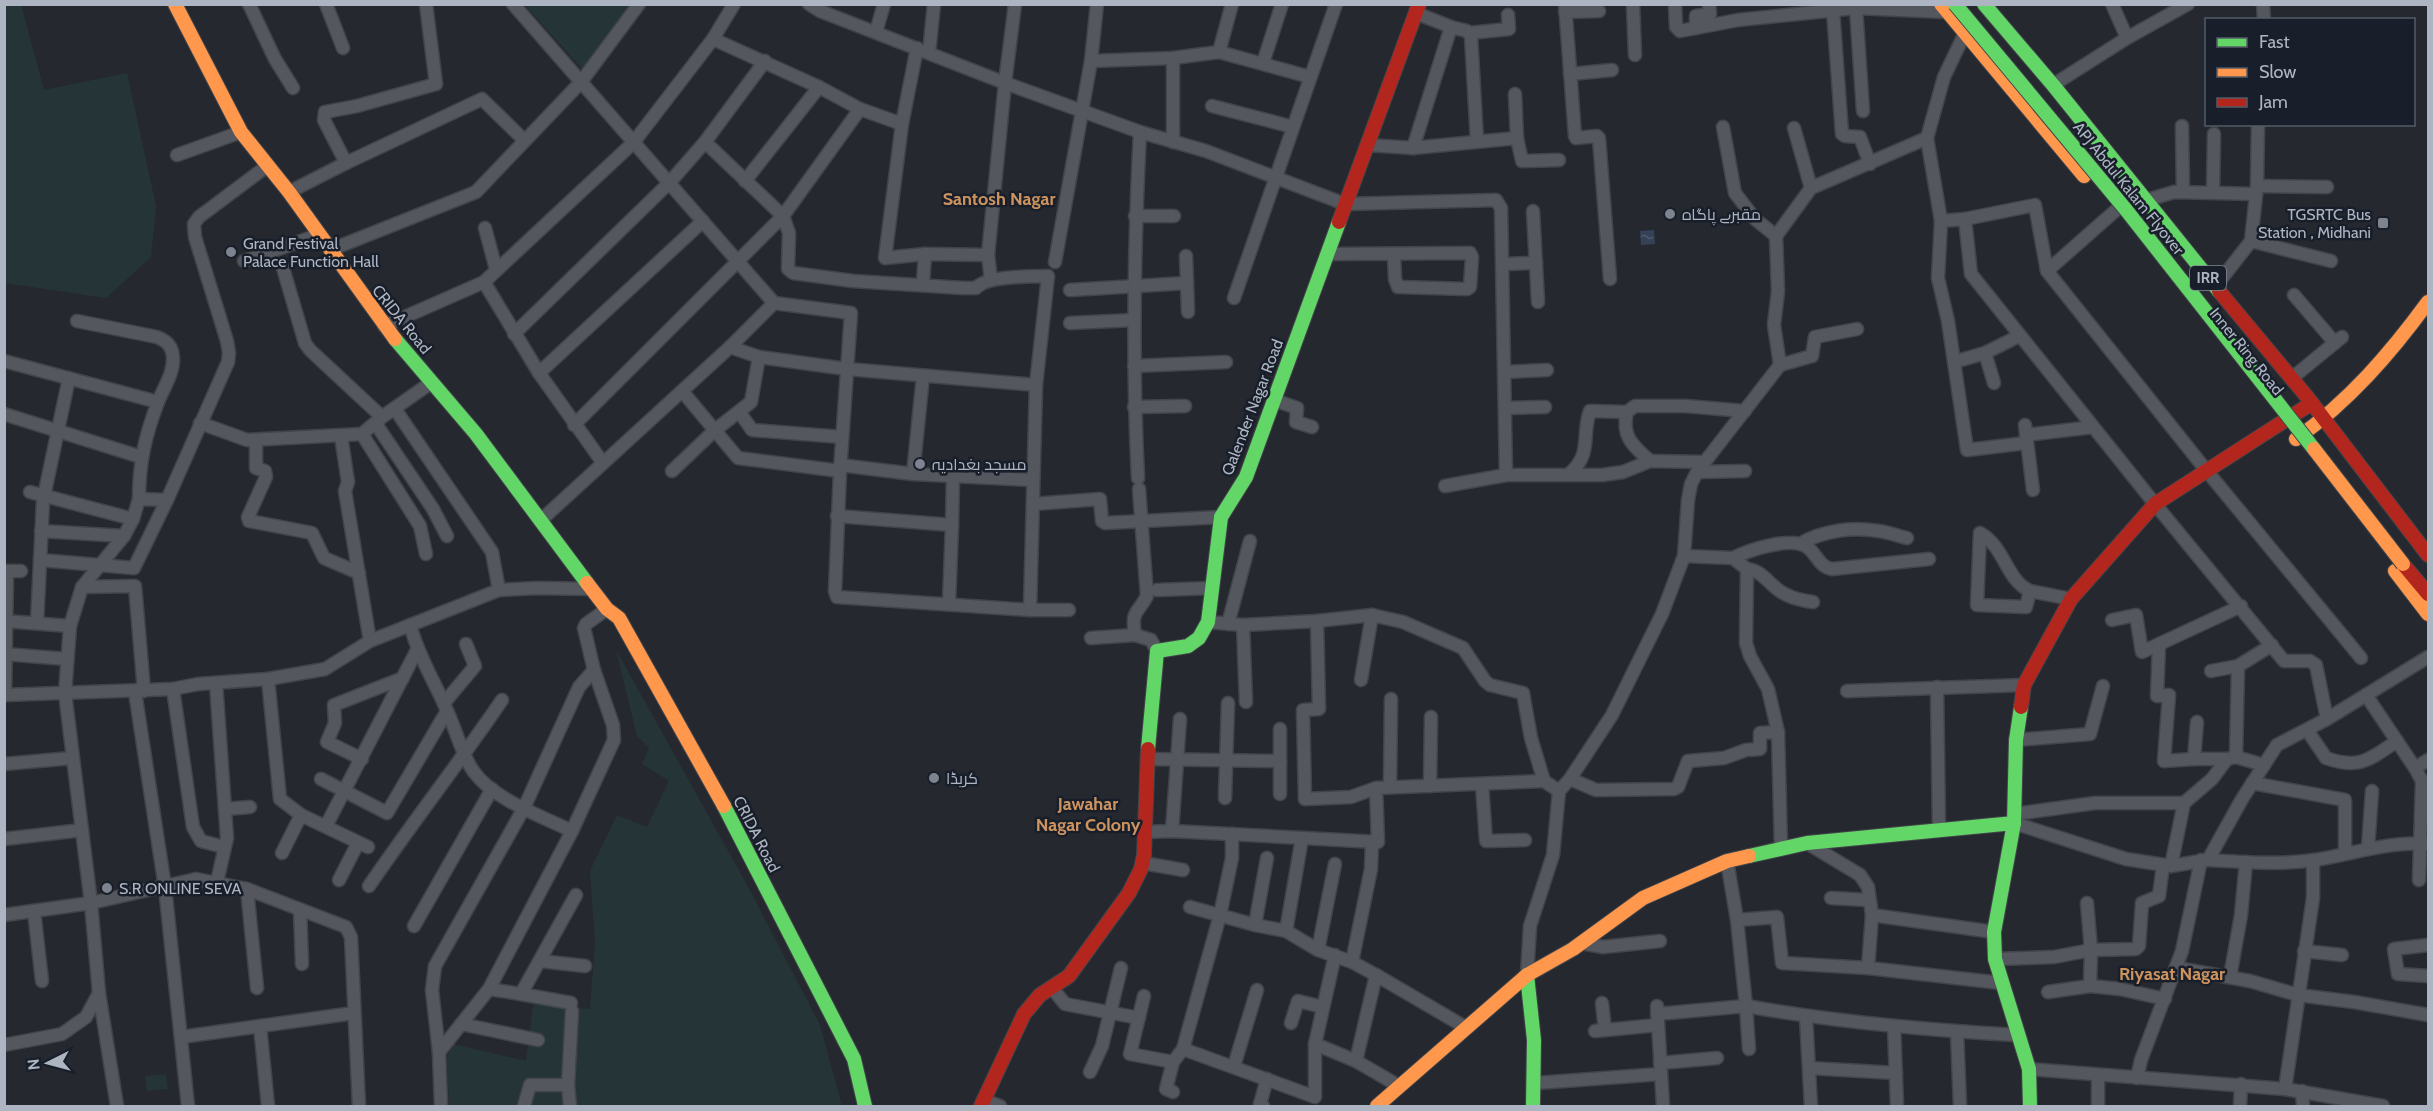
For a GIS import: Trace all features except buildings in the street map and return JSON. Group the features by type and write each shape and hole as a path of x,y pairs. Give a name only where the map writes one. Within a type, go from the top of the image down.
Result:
{"main road":[{"name":"CRIDA Road","path":"175,4 241,132 289,192 384,326 476,434 607,609 609,624 708,798 856,1085 865,1107"},
{"name":"Inner Ring Road","path":"1947,7 1964,34 2115,211 2283,422 2428,614"},
{"name":"APJ Abdul Kalam Flyover","path":"1947,7 2037,99 2209,312 2428,594"},
{"name":"Qalender Nagar Road","path":"1157,651 1186,649 1193,645 1203,633 1208,622 1221,517 1246,477 1417,9"},
{"name":"Inner Ring Road","path":"1988,10 2054,85 2215,287 2292,378 2428,555"},
{"path":"2296,439 2324,420 2360,387 2406,334 2428,302"},
{"path":"2030,1107 2030,1069 2001,983 1995,959 1994,932 2015,819 2016,740 2024,685 2071,599 2155,504 2312,404"},
{"path":"983,1103 1024,1014 1040,995 1069,976 1129,893 1143,863 1147,759 1157,651"},
{"path":"1377,1107 1527,975 1581,943 1643,898 1727,861 1808,843 2015,819"},
{"path":"1527,975 1532,1000 1536,1083 1533,1107"},
{"name":"CRIDA Road","path":"856,1085 856,1107"}],"street":[{"path":"249,4 275,59 293,88"},
{"path":"326,4 343,48"},
{"path":"346,163 324,120 325,112 357,106 436,84 426,4"},
{"path":"513,4 774,303 851,314 837,516 834,591 837,597 1030,610 1069,610"},
{"path":"330,250 476,192 581,82 639,4"},
{"path":"384,326 484,282 633,143 713,39 734,4"},
{"path":"876,32 884,4"},
{"path":"934,4 902,124 885,258 925,254 988,255"},
{"path":"991,280 988,255 1015,4"},
{"path":"1055,262 1091,61 1097,4"},
{"path":"1218,52 1232,4"},
{"path":"1263,63 1282,4"},
{"path":"1234,298 1274,177 1336,4"},
{"path":"1633,4 1635,55"},
{"path":"1675,4 1677,29 1680,31 1738,20 1833,10 1947,7"},
{"path":"1696,28 1695,16 1710,14 1709,4"},
{"path":"2112,4 2127,38"},
{"path":"2054,85 2127,38 2188,4"},
{"path":"817,7 1005,83 1140,132 1206,151 1345,204 1496,200 1501,208 1506,475"},
{"path":"1599,11 1565,8 1575,136 1576,138 1597,136 1599,138 1610,279"},
{"path":"1856,8 1863,111"},
{"path":"1417,9 1451,27 1469,33 1509,29 1508,15"},
{"path":"1833,10 1842,134 1860,137 1870,164"},
{"path":"1988,10 1964,34 1944,77 1927,138 1941,221 1938,278 1954,362 1967,450 2026,434 2093,427"},
{"path":"1413,147 1451,27"},
{"path":"1469,33 1478,141"},
{"path":"713,39 819,87 860,110 902,124"},
{"path":"1091,61 1173,58 1218,52 1310,77"},
{"path":"1173,58 1173,142"},
{"path":"514,334 670,182 705,142 765,61"},
{"path":"1570,74 1612,70"},
{"path":"745,181 819,87"},
{"path":"1515,94 1520,159 1524,162 1560,160"},
{"path":"289,192 482,99 524,140"},
{"path":"1212,106 1293,127"},
{"path":"574,425 783,216 860,110"},
{"path":"2182,126 2183,191"},
{"path":"2215,287 2251,241 2257,190 2258,126"},
{"path":"1723,127 1735,193 1755,219 1776,236"},
{"path":"1794,128 1811,188"},
{"path":"177,155 241,132"},
{"path":"1135,635 1135,613 1147,596 1134,407 1134,285 1140,132"},
{"path":"2213,192 2214,134"},
{"path":"1367,145 1413,147 1518,138"},
{"path":"1780,365 1774,325 1778,291 1776,236 1811,188 1927,138"},
{"path":"705,142 783,216 789,233 788,269 793,273 853,281 976,288 991,280 1048,276 1036,385 1030,610"},
{"path":"40,561 134,568 228,362 229,352 195,237 194,224 199,217 267,166"},
{"path":"2147,200 2183,191 2213,192 2327,187"},
{"path":"1941,221 1965,219 2035,205 2047,271 2206,470 2361,658"},
{"path":"1533,211 1538,302"},
{"path":"2047,271 2115,211"},
{"path":"1136,216 1174,216"},
{"path":"1965,219 1971,274 2284,661 2310,661 2316,665 2327,719"},
{"path":"539,373 703,221"},
{"path":"485,228 496,269"},
{"path":"244,261 318,235"},
{"path":"2251,241 2331,261"},
{"path":"1327,254 1470,252 1472,257 1470,287 1467,290 1398,287 1395,279 1394,254"},
{"path":"923,284 925,254"},
{"path":"1186,256 1188,312"},
{"path":"1503,264 1536,263"},
{"path":"283,268 305,343 310,351 379,421 447,536"},
{"path":"484,282 539,373 603,463"},
{"path":"1070,290 1187,283"},
{"path":"2292,378 2338,340 2294,295"},
{"path":"540,521 730,347 774,303"},
{"path":"1070,323 1134,320"},
{"path":"77,321 165,340 171,347 173,359 171,372 158,402 141,457 139,499 133,519 124,536 82,587 70,626 67,659 65,693 72,758 92,903 99,993 117,1107"},
{"path":"1527,975 1530,926 1553,855 1559,791 1570,779 1612,715 1662,614 1684,556 1691,484 1700,467 1780,365 1812,356 1815,338 1857,329"},
{"path":"1954,362 1985,353 2019,336"},
{"path":"730,347 759,357 847,369 1036,385"},
{"path":"1985,353 1994,382"},
{"path":"672,471 714,431 741,413 753,398 759,357"},
{"path":"4,361 158,402"},
{"path":"1134,366 1226,362"},
{"path":"1505,372 1546,370"},
{"path":"913,474 922,376"},
{"path":"37,623 44,494 69,378"},
{"path":"200,423 237,438 256,440 362,434 432,382"},
{"path":"682,391 732,454 744,461 913,474 1033,480"},
{"path":"1274,400 1297,408 1296,422 1312,427"},
{"path":"1134,407 1185,406"},
{"path":"1569,474 1577,466 1584,453 1590,411 1627,412 1635,406 1685,406 1744,411"},
{"path":"1506,408 1545,407"},
{"path":"395,409 492,552 499,590"},
{"path":"1627,412 1624,426 1626,436 1630,443 1650,461"},
{"path":"741,413 752,430 842,437"},
{"path":"4,414 141,457"},
{"path":"362,434 420,526 426,554"},
{"path":"2026,434 2033,490"},
{"path":"341,436 348,482 345,491 370,641"},
{"path":"256,440 256,468 265,471 266,477 248,517 249,521 306,530 312,533 324,558 359,573"},
{"path":"1445,486 1506,475 1613,474 1650,461 1745,471"},
{"path":"949,603 952,476"},
{"path":"30,492 133,519"},
{"path":"139,499 167,500"},
{"path":"1033,504 1100,499 1103,522 1221,517"},
{"path":"837,516 952,525"},
{"path":"1684,556 1733,558 1750,549 1800,544 1824,533 1843,530 1880,531 1907,538"},
{"path":"41,531 124,536"},
{"path":"2030,591 2026,607 1977,605 1980,533 1994,544 2019,586 2030,591 2071,599"},
{"path":"1228,624 1250,541"},
{"path":"1800,544 1813,552 1826,568 1832,569 1929,559"},
{"path":"1733,558 1747,569 1760,572 1783,593 1799,600 1813,602"},
{"path":"1747,569 1746,643 1750,656 1768,689 1778,732 1781,849"},
{"path":"21,572 7,571 5,695 173,689 198,684 268,679 325,669 370,641 499,590 592,589"},
{"path":"82,587 135,586 140,691 165,887 188,1107"},
{"path":"1157,591 1212,588"},
{"path":"2112,620 2136,615 2142,652 2241,606"},
{"path":"439,1052 489,989 572,831 614,740 615,732 594,670 584,628 586,624 607,609"},
{"path":"1208,622 1243,625 1372,615 1403,622 1458,645 1463,648 1485,681 1498,688 1521,691 1524,696 1531,738 1544,781"},
{"path":"1361,680 1372,615"},
{"path":"5,621 70,626"},
{"path":"1317,621 1319,709 1303,710 1305,799 1351,797 1376,788 1544,781 1559,791"},
{"path":"410,625 417,650 446,707 473,772 492,789 524,808 572,831"},
{"path":"1243,625 1246,702"},
{"path":"1091,638 1135,635 1151,640 1157,651"},
{"path":"321,779 387,813 446,707 475,666 466,644"},
{"path":"2159,644 2157,696 2169,695 2164,760 2232,758 2264,765"},
{"path":"2211,671 2238,666 2272,645"},
{"path":"327,826 417,650"},
{"path":"5,654 67,659"},
{"path":"2137,1078 2141,1060 2177,968 2205,860 2277,746 2327,719 2428,657"},
{"path":"1995,959 2054,957 2091,950 2136,949 2139,946 2142,903 2159,896 2184,803 2212,780 2232,758 2238,666"},
{"path":"441,1107 439,1052 432,990 435,966 524,808 579,687 594,670"},
{"path":"362,759 327,742 335,723 334,705 403,678"},
{"path":"268,679 280,799 301,815 363,845 339,880"},
{"path":"216,683 227,838 217,882"},
{"path":"1847,691 2024,685"},
{"path":"2016,740 2090,734 2103,686"},
{"path":"1937,687 1939,829"},
{"path":"173,689 193,827 201,841 224,847"},
{"path":"2366,695 2422,781 2424,844 2419,880"},
{"path":"1390,787 1391,699"},
{"path":"369,886 404,834 466,754 502,700"},
{"path":"1225,798 1228,703"},
{"path":"1430,786 1431,717"},
{"path":"1172,831 1180,719"},
{"path":"2194,759 2197,722"},
{"path":"1280,729 1280,794"},
{"path":"2307,730 2326,758 2358,764 2366,762 2397,741"},
{"path":"1570,779 1596,790 1674,789 1678,787 1688,761 1724,758 1746,750 1760,749 1760,733 1778,732"},
{"path":"4,764 72,758"},
{"path":"1147,759 1280,761"},
{"path":"2415,768 2428,760"},
{"path":"2252,783 2345,800 2345,853"},
{"path":"1482,784 1486,841 1525,840"},
{"path":"1145,832 1172,831 1378,842 1376,788"},
{"path":"414,926 492,789"},
{"path":"2368,848 2372,791"},
{"path":"2015,819 2095,803 2184,803"},
{"path":"225,809 250,807"},
{"path":"282,853 301,815"},
{"path":"2015,819 2126,859 2167,866 2205,860 2246,862 2313,860 2368,848 2424,844"},
{"path":"4,839 82,830"},
{"path":"1173,1092 1166,1089 1173,1062 1183,1049 1220,915 1232,858 1232,834"},
{"path":"1286,931 1302,838"},
{"path":"1352,962 1371,869 1372,842"},
{"path":"1808,843 1860,875 1868,887 1872,915 1868,968"},
{"path":"1254,925 1267,858"},
{"path":"2285,1089 2313,898 2313,860"},
{"path":"1727,861 1737,920 1749,1049"},
{"path":"2230,977 2241,915 2246,862"},
{"path":"1143,863 1184,870"},
{"path":"1318,950 1335,864"},
{"path":"4,915 92,903 196,879 247,889 346,927 350,931 358,1107"},
{"path":"247,889 257,988"},
{"path":"521,994 576,895"},
{"path":"1831,898 1869,900"},
{"path":"2087,903 2091,950 2090,986"},
{"path":"1190,907 1254,925 1286,931 1318,950 1352,962 1376,975 1465,1028"},
{"path":"300,910 302,964"},
{"path":"34,911 42,981"},
{"path":"1872,915 1994,932"},
{"path":"1737,920 1777,917 1782,963 1868,968 2001,983"},
{"path":"1581,943 1603,947 1660,941"},
{"path":"2428,945 2394,949 2398,974 2428,976"},
{"path":"2304,951 2342,955"},
{"path":"1183,1049 1315,1097 1315,1044 1335,955"},
{"path":"540,961 585,966"},
{"path":"1090,1072 1102,1046 1121,968"},
{"path":"2177,968 2230,977 2298,995 2354,1002 2428,1016"},
{"path":"1356,1061 1376,975"},
{"path":"2048,993 2090,986 2120,989 2165,999"},
{"path":"1052,988 1065,1004 1139,1018"},
{"path":"489,989 521,994 571,1007 568,1085 570,1107"},
{"path":"1234,1066 1257,990"},
{"path":"4,1045 62,1034 86,1017 99,993"},
{"path":"1144,996 1130,1054 1173,1062"},
{"path":"1291,1023 1298,1001 1323,1007"},
{"path":"1602,1003 1600,1030 1657,1015 1746,1006 1806,1017 1957,1032 2017,1035"},
{"path":"181,1037 354,1013"},
{"path":"1657,1015 1663,1107"},
{"path":"1806,1017 1811,1107"},
{"path":"461,1024 538,1040"},
{"path":"260,1026 268,1107"},
{"path":"1894,1026 1897,1107"},
{"path":"1957,1032 1960,1107"},
{"path":"1315,1044 1356,1061 1399,1086"},
{"path":"1536,1083 1661,1069 1717,1058"},
{"path":"1809,1068 1896,1073"},
{"path":"2030,1069 2241,1084 2302,1091 2384,1107"},
{"path":"2098,1075 2098,1107"},
{"path":"1263,1107 1260,1104 1267,1079"},
{"path":"2241,1084 2241,1107"},
{"path":"524,1107 530,1085 568,1085"},
{"path":"2302,1091 2303,1107"},
{"path":"983,1103 1000,1107"}],"shaded area":[{"path":"4,5 21,5 44,90 127,73 156,206 151,257 106,298 5,283"},
{"path":"525,5 633,5 585,72"},
{"path":"616,650 746,883 820,1025 842,1106 449,1106 447,1057 453,1044 526,1061 533,1004 590,1009 595,942 590,871 617,815 647,827 669,781 642,764 649,748 637,736"},
{"path":"166,1074 168,1089 147,1091 145,1076"}],"water":[{"path":"1654,230 1655,244 1641,245 1640,231"}],"traffic: fast":[{"path":"1955,4 2127,211 2314,449"},
{"path":"1984,4 2053,85 2219,291"},
{"path":"1148,749 1157,651 1188,646 1199,638 1208,622 1221,517 1246,477 1339,222"},
{"path":"395,339 476,434 587,583"},
{"path":"1749,856 1807,843 2014,823 2016,740 2021,707"},
{"path":"724,806 854,1059 865,1106"},
{"path":"2014,823 1994,932 1995,959 2029,1069 2030,1106"},
{"path":"1527,975 1534,1040 1533,1106"}],"traffic: slow":[{"path":"175,4 241,132 289,192 395,339"},
{"path":"1941,4 2084,176"},
{"path":"2296,439 2334,409 2368,376 2428,302"},
{"path":"2314,449 2403,564"},
{"path":"2395,571 2428,614"},
{"path":"587,583 607,609 619,618 724,806"},
{"path":"1377,1106 1527,975 1573,949 1643,898 1727,861 1749,856"}],"traffic: jam":[{"path":"1339,222 1419,4"},
{"path":"2219,291 2308,398 2428,555"},
{"path":"2021,707 2024,685 2071,599 2155,504 2312,403"},
{"path":"2403,564 2428,594"},
{"path":"981,1106 1024,1014 1040,995 1069,976 1129,893 1141,869 1144,855 1148,749"}],"place":[{"name":"مقبرے پاگاہ","path":"1670,214"},
{"name":"TGSRTC Bus Station , Midhani","path":"2383,223"},
{"name":"Grand Festival Palace Function Hall","path":"231,252"},
{"name":"مسجد بغدادیہ","path":"920,464"},
{"name":"کریڈا","path":"934,778"},
{"name":"S.R ONLINE SEVA","path":"107,888"}],"district":[{"name":"Santosh Nagar","path":"999,199"},
{"name":"Jawahar Nagar Colony","path":"1088,814"},
{"name":"Riyasat Nagar","path":"2172,974"}]}
